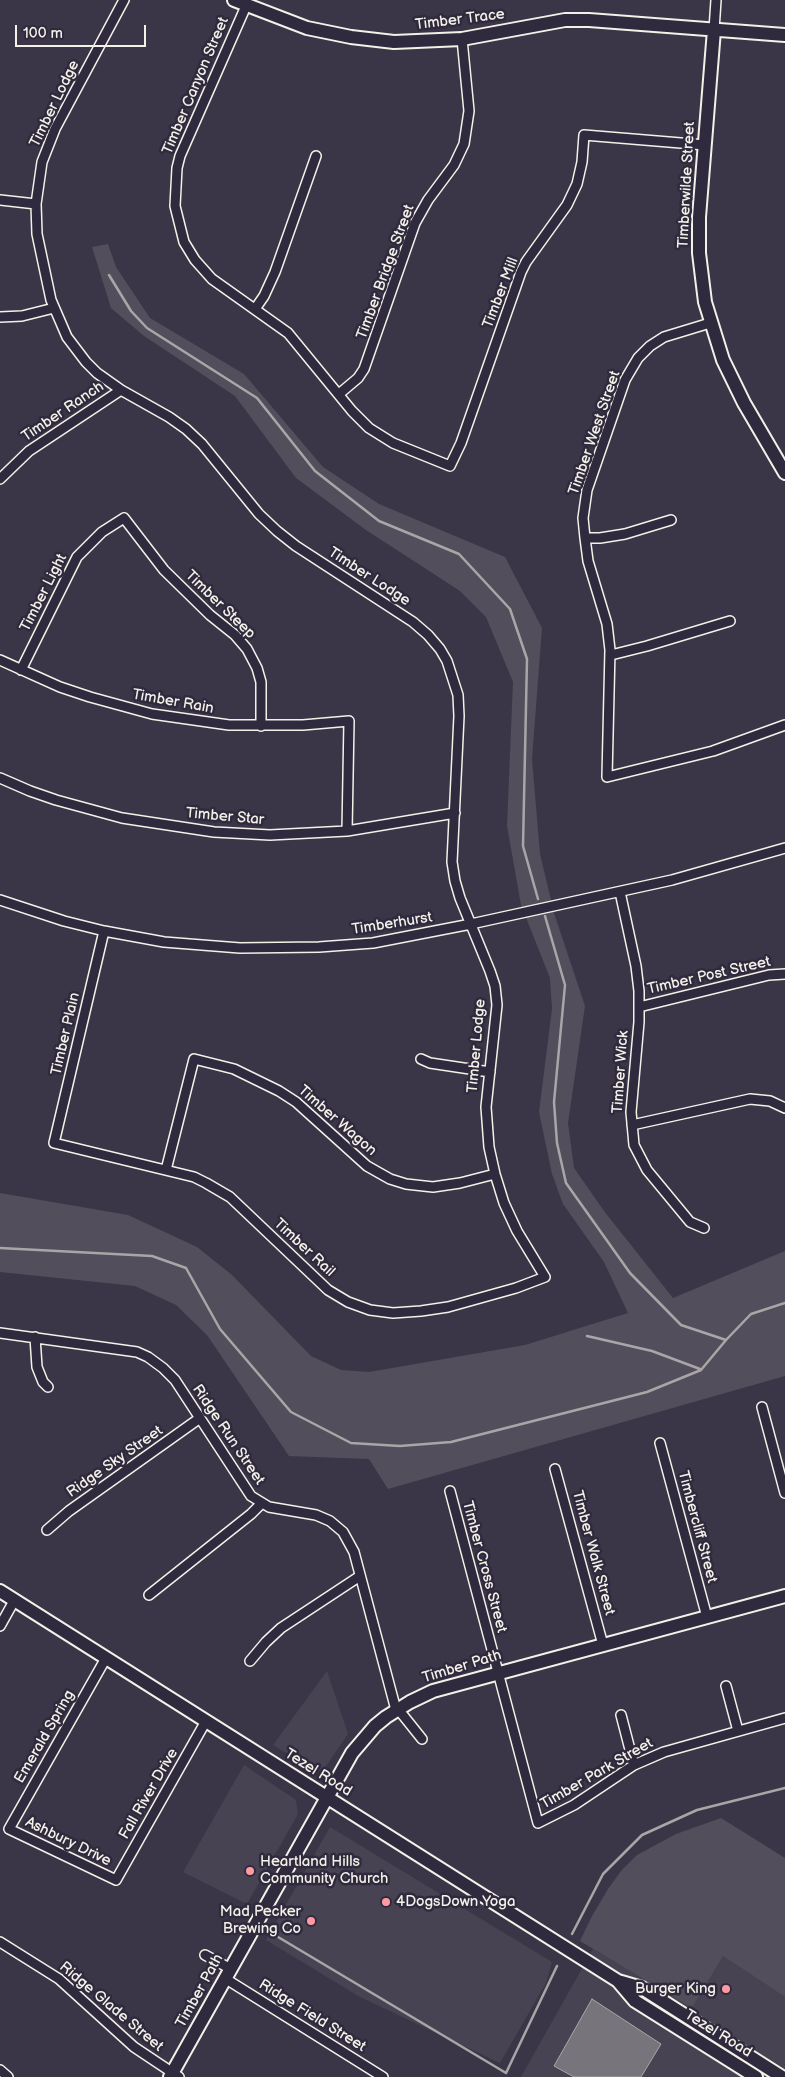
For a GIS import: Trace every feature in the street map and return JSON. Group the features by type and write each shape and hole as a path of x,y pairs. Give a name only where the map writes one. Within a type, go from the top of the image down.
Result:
{"street":[{"name":"Timber Lodge","path":"124,0 54,129 42,162 36,204 39,244 47,288 63,330 76,350 97,373 121,390 169,417 186,430 202,444 254,508 277,531 296,546 413,622 428,634 440,649 453,674 458,694 459,716 452,854 454,872 460,898 490,970 496,995 496,1020 486,1107 487,1132 495,1174 517,1231 545,1277"},
{"name":"Timber Trace","path":"234,0 291,24 350,37 394,42 462,39 565,20 589,20 785,35"},
{"name":"Timberwilde Street","path":"716,0 699,217 699,253 705,302 723,360 744,403 785,473"},
{"name":"Timber Canyon Street","path":"246,6 180,156 174,193 180,230 195,260 222,287 288,333 360,420 378,434 450,466"},
{"name":"Timber Bridge Street","path":"339,394 358,378 364,369 415,223 428,200 454,165 464,144 470,111 462,39"},
{"name":"Timber Mill","path":"450,466 461,443 521,272 572,195 581,168 584,135 705,145"},
{"path":"255,309 276,272 316,156"},
{"path":"0,200 36,204"},
{"path":"0,317 22,316 54,308"},
{"name":"Timber West Street","path":"710,323 664,337 644,352 633,365 625,380 587,490 583,518 584,538 588,561 607,624 611,655 607,777 713,751 785,725"},
{"name":"Timber Ranch","path":"0,479 29,452 121,390"},
{"name":"Timber Light","path":"21,670 77,557 102,532 124,518"},
{"name":"Timber Steep","path":"124,518 164,570 210,615 235,634 246,649 257,668 261,682 261,726"},
{"path":"584,538 600,538 625,534 671,520"},
{"path":"611,655 730,621"},
{"name":"Timber Rain","path":"0,660 90,697 152,714 198,722 261,726 349,721 347,831"},
{"name":"Timber Star","path":"0,778 56,800 122,818 214,832 270,835 347,831 455,813"},
{"name":"Timberhurst","path":"0,900 104,932 164,942 240,948 318,947 373,943 471,924 672,880 785,848"},
{"name":"Timber Wick","path":"620,892 636,966 639,1007 631,1102 634,1145 647,1170 690,1222 704,1228"},
{"name":"Timber Plain","path":"54,1142 104,932"},
{"name":"Timber Post Street","path":"639,1007 769,974 785,974"},
{"name":"Timber Wagon","path":"166,1170 194,1058 234,1069 279,1091 296,1102 367,1166 390,1179 421,1186 433,1186 460,1183 495,1174"},
{"path":"422,1059 430,1063 490,1072"},
{"path":"632,1125 750,1099 770,1101 785,1108"},
{"name":"Timber Rail","path":"54,1142 194,1177 217,1188 230,1197 328,1290 348,1302 370,1310 393,1313 448,1306 516,1288 545,1277"},
{"name":"Ridge Run Street","path":"0,1333 137,1352 148,1357 175,1380 244,1488 261,1504 280,1510 316,1515 330,1521 343,1532 354,1552 397,1710"},
{"path":"35,1337 37,1367 43,1382 48,1387"},
{"path":"762,1407 785,1493"},
{"name":"Ridge Sky Street","path":"47,1530 69,1510 200,1418"},
{"name":"Timbercliff Street","path":"660,1443 707,1617"},
{"name":"Timber Walk Street","path":"556,1469 603,1645"},
{"name":"Timber Cross Street","path":"450,1492 538,1823"},
{"path":"149,1595 252,1514 261,1504"},
{"path":"250,1661 260,1648 282,1628 360,1576"},
{"name":"Tezel Road","path":"0,1591 618,1981 642,1988 766,2073 782,2077"},
{"name":"Timber Path","path":"174,2076 326,1797 359,1744 376,1726 397,1710 433,1691 785,1596"},
{"path":"0,1626 14,1600"},
{"name":"Emerald Spring","path":"9,1829 106,1658"},
{"path":"726,1686 738,1731"},
{"path":"397,1710 422,1739"},
{"path":"621,1715 634,1765"},
{"name":"Timber Park Street","path":"538,1823 574,1806 634,1765 664,1752 785,1718"},
{"name":"Fall River Drive","path":"116,1880 206,1721"},
{"name":"Ashbury Drive","path":"9,1829 116,1880"},
{"name":"Ridge Glade Street","path":"0,1942 59,1978 134,2047 174,2076"},
{"name":"Ridge Field Street","path":"204,1955 229,1974 383,2077"},
{"name":"Tezel Road","path":"618,1981 635,2001 756,2077"},
{"path":"0,2070 8,2077"}],"shaded area":[{"path":"108,244 116,267 150,318 244,374 323,467 379,504 505,557 542,628 532,759 540,854 554,913 585,1006 568,1123 574,1168 604,1211 673,1298 785,1251 785,1376 388,1489 369,1459 289,1456 207,1335 176,1305 135,1286 0,1272 0,1193 128,1215 197,1247 232,1275 311,1356 341,1370 369,1372 525,1345 628,1313 604,1262 563,1204 552,1174 539,1112 552,1009 550,978 521,905 507,826 513,682 486,617 460,591 366,530 296,478 235,396 144,336 111,308 92,247"},
{"path":"327,1671 348,1734 324,1769 316,1771 273,1745"},
{"path":"244,1765 296,1800 298,1814 247,1904 183,1872"},
{"path":"721,1818 785,1858 785,1997 723,1956 692,2008 580,1941 608,1889 621,1871 637,1855 676,1834"},
{"path":"330,1827 552,1962 546,1983 500,2063 360,1997 266,1940"},
{"path":"593,1949 692,2007 723,1956 785,1997 785,2077 521,2077"},
{"path":"592,1999 661,2044 641,2077 574,2077 554,2066"}],"waterway":[{"path":"109,275 131,311 147,328 257,398 315,471 379,521 459,554 510,609 527,659 523,846 538,899"},
{"path":"545,916 565,985 554,1102 557,1143 566,1183 630,1273 681,1325 726,1340"},
{"path":"0,1248 152,1256 186,1268 220,1329 291,1412 351,1443 400,1446 451,1442 647,1392 701,1370 751,1314 785,1303"},
{"path":"587,1336 652,1351 700,1369"},
{"path":"572,1934 603,1874 642,1835 697,1810 785,1788"},
{"path":"268,1931 506,2073 557,1966"}],"place":[{"name":"Heartland Hills Community Church","path":"250,1871"},
{"name":"4DogsDown Yoga","path":"386,1902"},
{"name":"Mad Pecker Brewing Co","path":"311,1921"},
{"name":"Burger King","path":"726,1989"}]}
